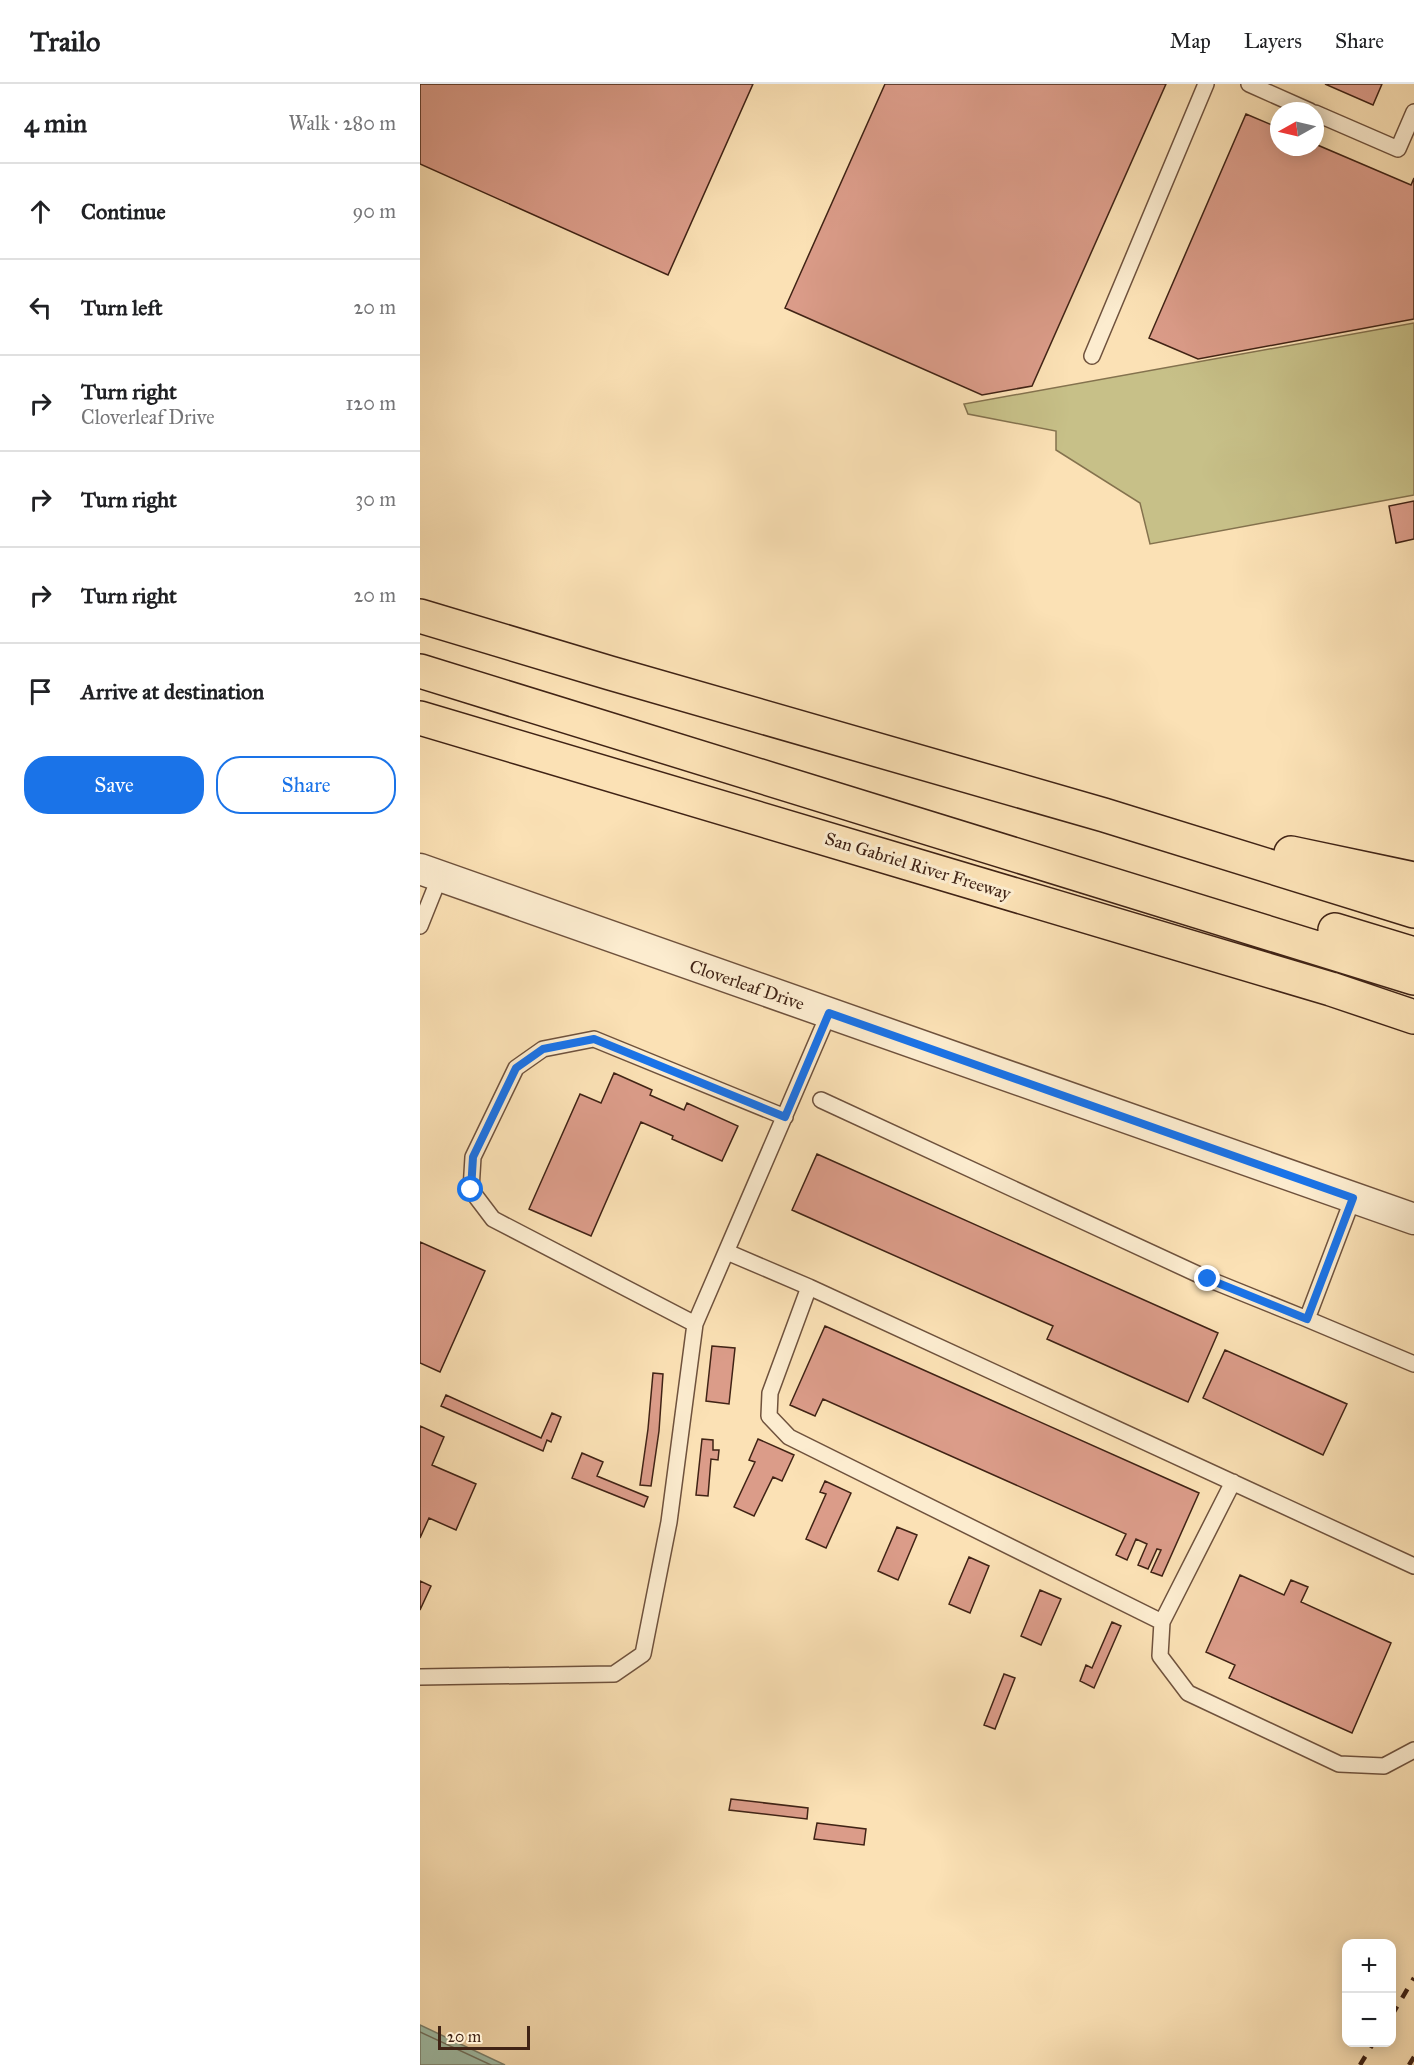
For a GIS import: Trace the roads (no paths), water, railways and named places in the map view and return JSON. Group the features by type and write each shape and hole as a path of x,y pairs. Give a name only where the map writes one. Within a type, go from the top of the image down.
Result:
{"highway":[{"path":"420,616 1104,815 1414,911"},
{"path":"420,653 711,737 1414,954"},
{"path":"420,671 1414,978"},
{"name":"San Gabriel River Freeway","path":"420,718 1331,989 1414,1017"},
{"path":"1104,815 1414,879"}],"street":[{"name":"Cloverleaf Drive","path":"430,873 1414,1219"}],"lane":[{"path":"1092,356 1206,84"},
{"path":"1249,84 1290,102"},
{"path":"1324,117 1398,149 1414,112"},
{"path":"420,926 430,873"},
{"path":"420,1677 614,1674 643,1654 669,1522 695,1324 829,1013"},
{"path":"695,1324 494,1219 471,1190 473,1157 516,1068 543,1049 594,1039 785,1117"},
{"path":"821,1100 1208,1279 1414,1364"},
{"path":"1307,1319 1353,1198"},
{"path":"726,1252 808,1287 1414,1566"},
{"path":"808,1287 770,1393 769,1416 789,1437 1162,1622"},
{"path":"1233,1482 1162,1622 1160,1656 1188,1693 1339,1764 1384,1766 1414,1750"}],"water":[{"path":"420,2025 505,2065 420,2065"}],"railway":[{"path":"1396,2008 1414,1978"},
{"path":"1360,2065 1371,2047"},
{"path":"1409,2065 1414,2057"}]}
